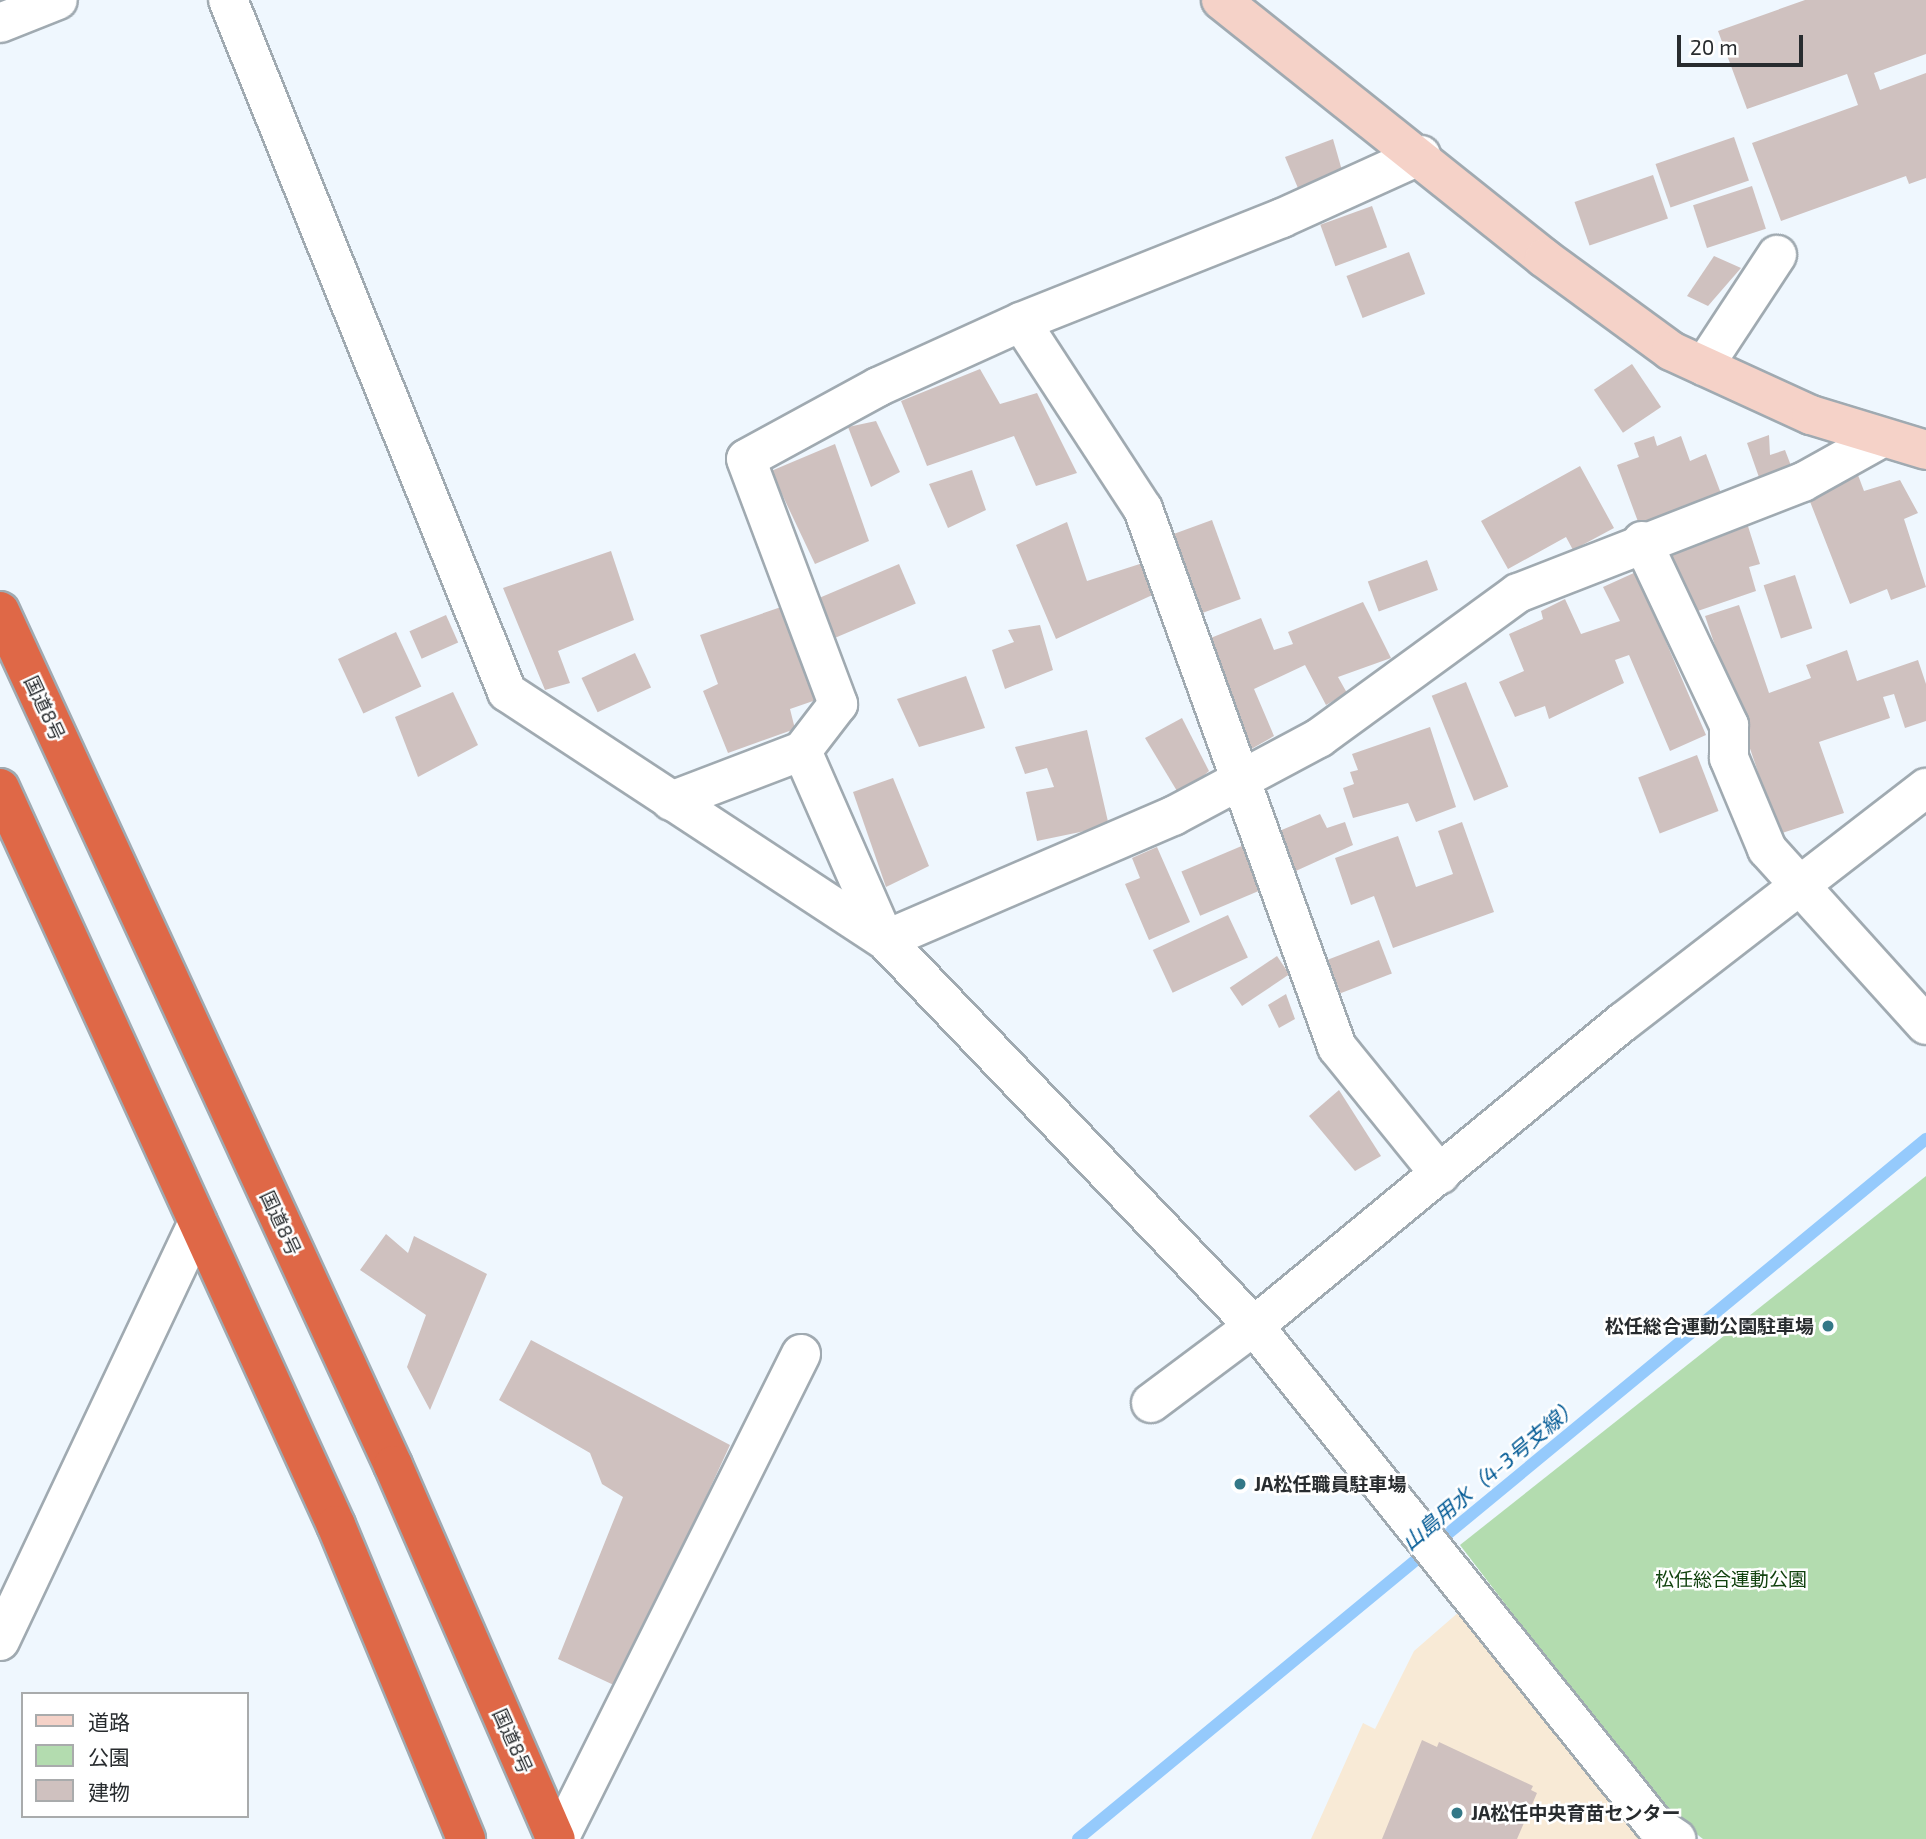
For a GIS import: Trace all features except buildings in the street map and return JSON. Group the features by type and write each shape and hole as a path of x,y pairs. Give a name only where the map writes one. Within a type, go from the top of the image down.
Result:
{"highway":[{"name":"国道8号","path":"0,611 393,1465 557,1839"},
{"path":"0,788 336,1525 466,1839"}],"street":[{"path":"0,23 58,0"},
{"path":"228,0 507,692 885,940 1254,1326 1449,1565 1654,1824 1676,1839"},
{"path":"1221,0 1421,155 1544,258 1671,351 1811,415 1926,450"},
{"path":"671,801 802,751 838,705 746,459 878,387 1021,322 1282,218 1421,155"},
{"path":"1704,366 1777,255"},
{"path":"1021,322 1143,509 1238,782 1337,1047 1440,1174"},
{"path":"885,940 1072,862 1238,782 1318,738 1518,593 1642,541 1803,482 1882,438"},
{"path":"1642,541 1729,725 1729,758 1767,849 1926,1025"},
{"path":"802,751 885,940"},
{"path":"1151,1403 1254,1326 1623,1022 1802,888 1926,788"},
{"path":"0,1641 198,1222"},
{"path":"557,1839 801,1354"}],"shaded area":[{"path":"1460,1611 1643,1839 1311,1839 1363,1723 1375,1729 1414,1651"}],"green space":[{"name":"松任総合運動公園","path":"1926,1176 1926,1839 1703,1839 1659,1805 1460,1545"}],"waterway":[{"name":"山島用水（4-3号支線）","path":"1078,1839 1926,1139"}],"place":[{"name":"松任総合運動公園駐車場","path":"1828,1326"},
{"name":"JA松任職員駐車場","path":"1240,1484"},
{"name":"JA松任中央育苗センター","path":"1457,1813"}]}
